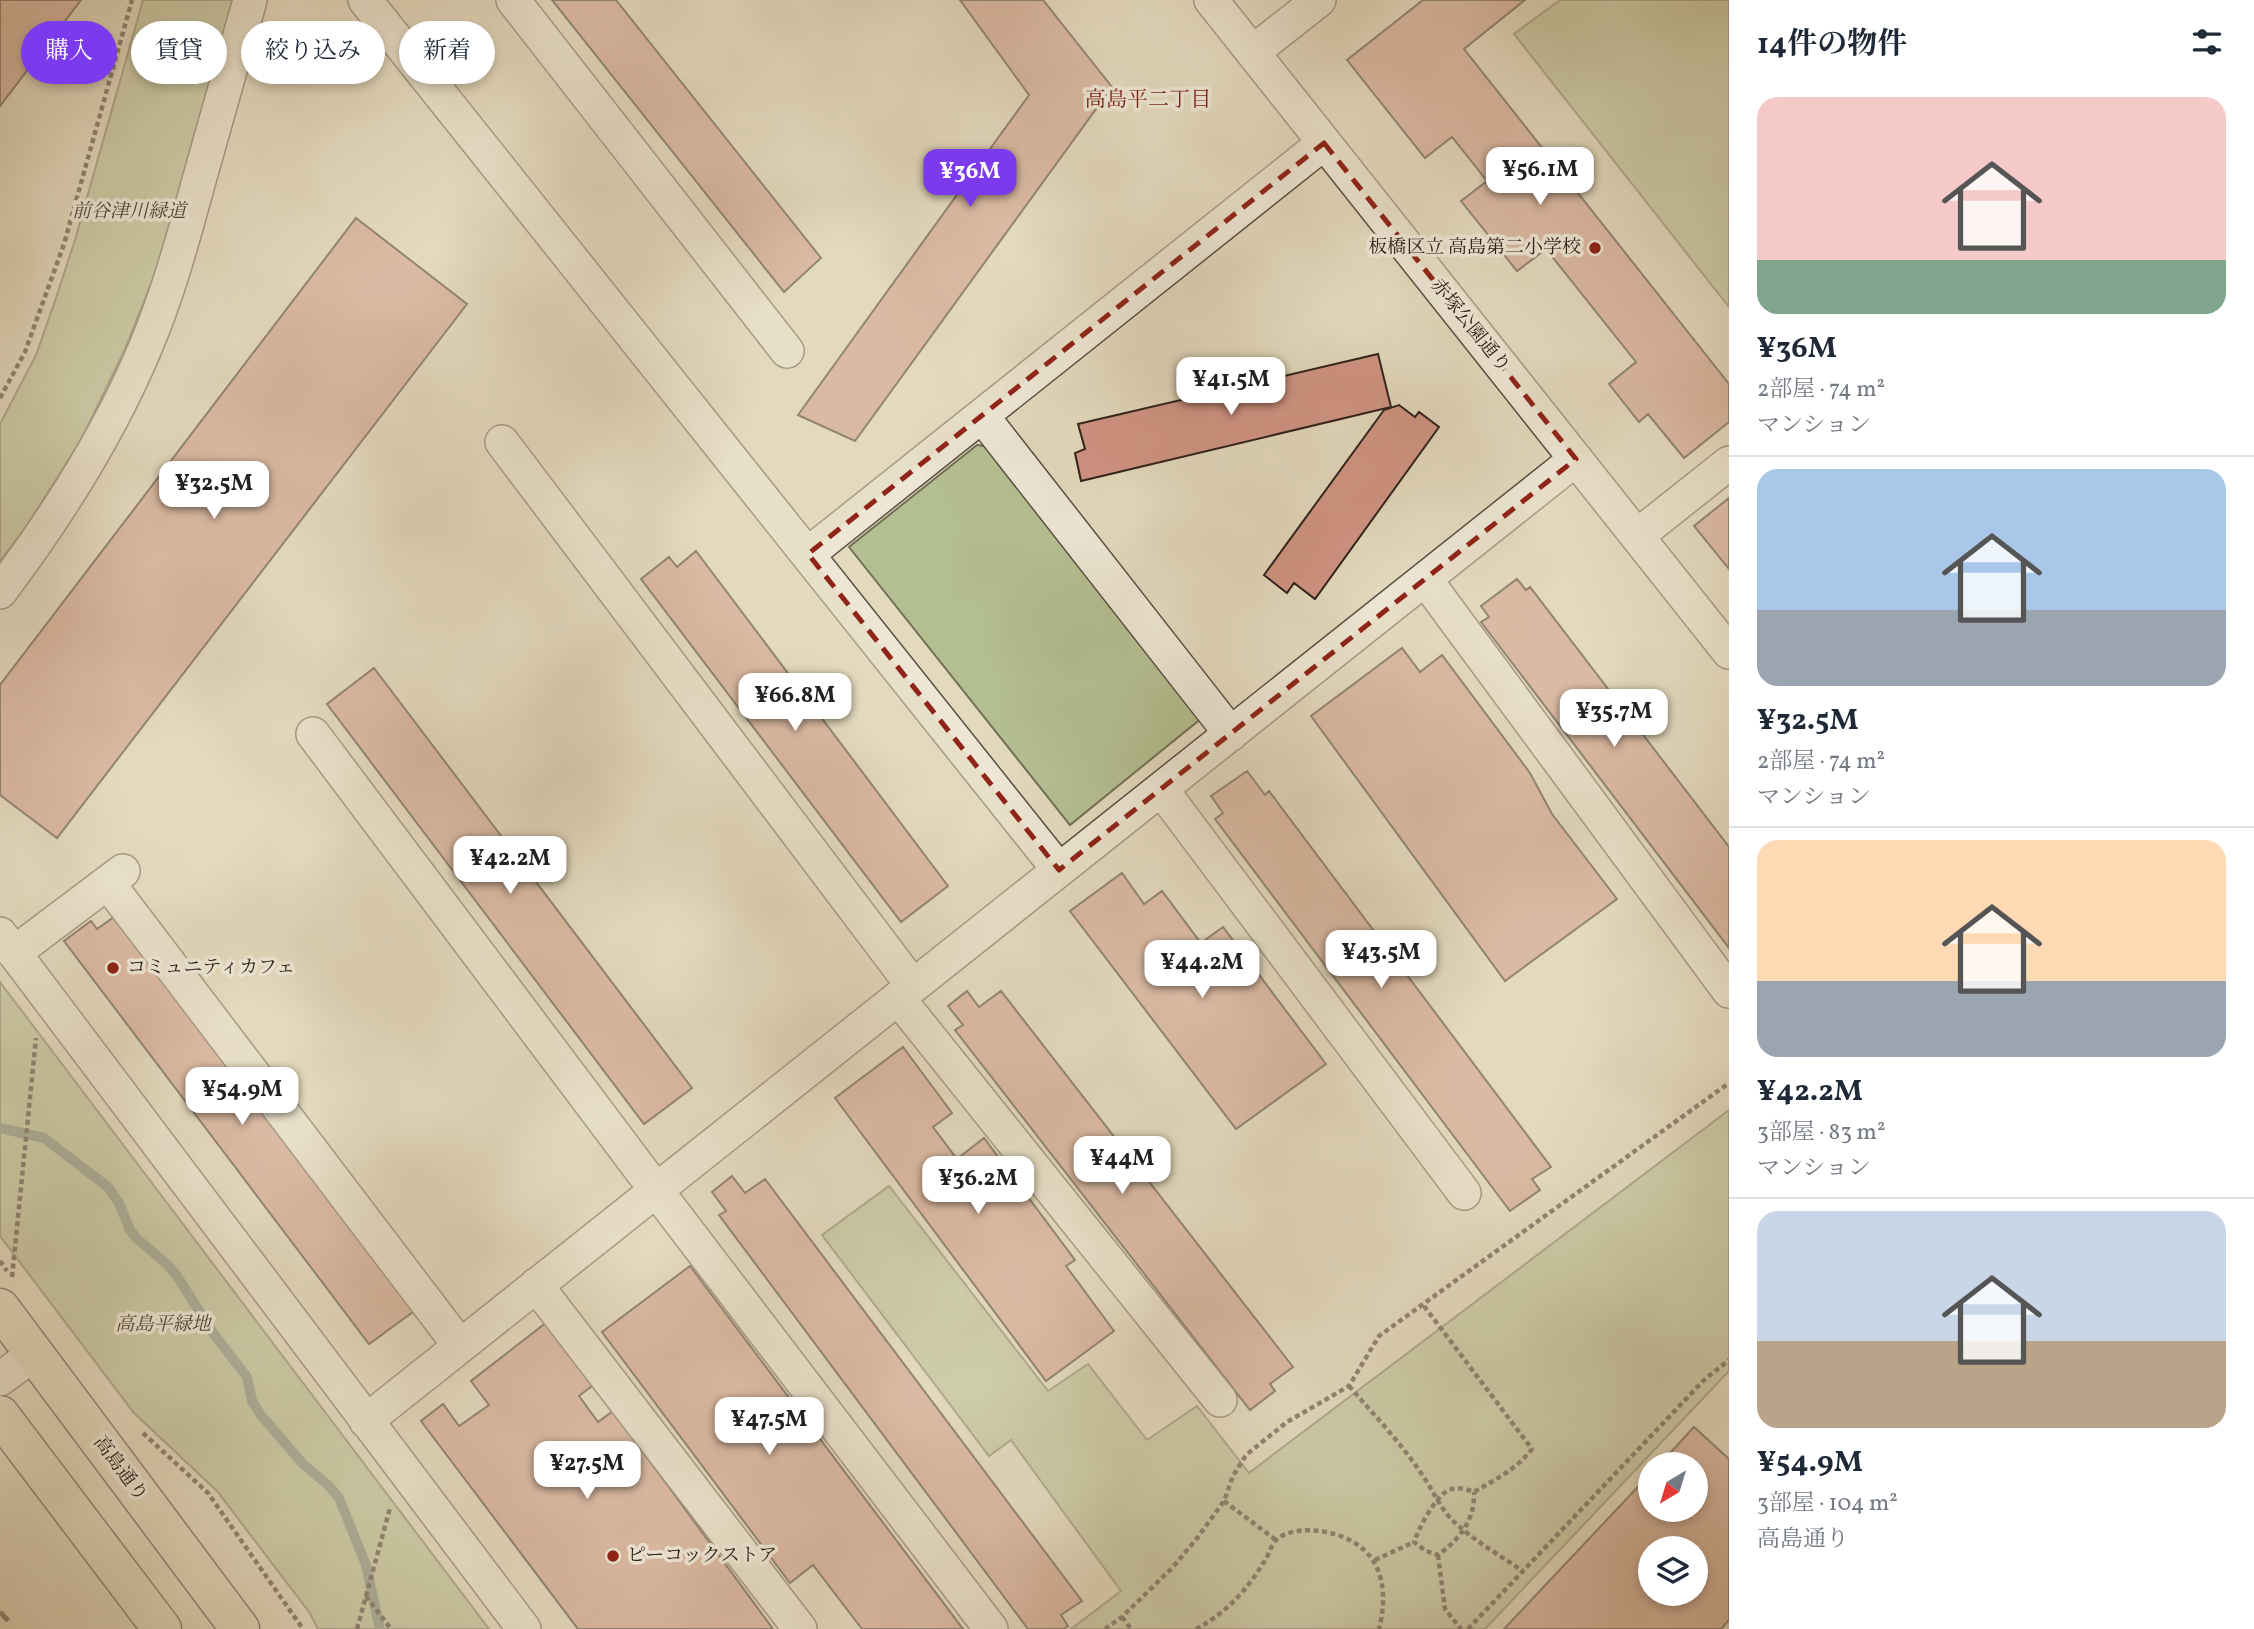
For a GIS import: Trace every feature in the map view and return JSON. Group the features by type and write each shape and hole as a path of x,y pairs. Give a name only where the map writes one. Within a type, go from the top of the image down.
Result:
{"main road":[{"name":"高島通り","path":"6,1293 34,1354 240,1629"},
{"path":"0,1415 162,1629"}],"street":[{"path":"0,592 36,545 79,480 116,412 146,346 172,279 250,0"},
{"path":"365,0 1059,870"},
{"path":"513,0 787,351"},
{"name":"赤塚公園通り","path":"1211,0 1729,652"},
{"path":"1253,52 1304,4"},
{"path":"808,554 1324,144"},
{"path":"982,416 1231,734"},
{"path":"502,442 905,992 1220,1400"},
{"path":"366,1421 1576,459"},
{"path":"1637,536 1729,463"},
{"path":"1425,579 1729,991"},
{"path":"313,734 991,1629"},
{"path":"1161,789 1464,1193"},
{"path":"460,1346 116,877 7,943 524,1629"},
{"path":"536,1285 800,1629"},
{"path":"0,1379 34,1354"}],"path":[{"path":"0,398 25,352 64,244 132,0"},
{"path":"6,1293 41,988"},
{"path":"1105,1629 1173,1567 1198,1538 1224,1501 1233,1476 1246,1455 1287,1422 1349,1386 1379,1336 1729,1083"},
{"path":"1375,1560 1414,1542 1426,1516 1448,1490 1461,1488 1474,1492 1512,1470 1532,1449 1424,1306"},
{"path":"1468,1629 1704,1380 1729,1360"},
{"path":"1349,1386 1399,1444 1426,1479 1438,1502 1464,1530 1523,1571"},
{"path":"137,1428 208,1493 303,1629"},
{"path":"357,1629 402,1468"},
{"path":"1438,1555 1453,1544 1472,1516 1474,1492"},
{"path":"1224,1501 1276,1540"},
{"path":"1196,1629 1212,1621 1231,1605 1264,1562 1276,1540 1291,1533 1307,1531 1327,1532 1344,1537 1362,1547 1375,1560 1383,1598 1379,1629"},
{"path":"1414,1542 1426,1551 1438,1555"},
{"path":"1438,1555 1445,1609 1461,1629"},
{"path":"366,1595 391,1629"},
{"path":"1122,1616 1131,1629"}],"highlighted area":[{"path":"1324,143 1576,459 1059,870 808,554"}],"green space":[{"name":"前谷津川緑道","path":"143,0 233,0 227,22 137,21"},
{"path":"1560,0 1729,0 1729,307 1514,34"},
{"name":"前谷津川緑道","path":"131,42 131,84 210,84 162,256 124,351 80,442 26,527 0,561 0,424 36,355 75,240"},
{"path":"977,445 992,447 1203,717 1070,825 849,547"},
{"name":"高島平緑地","path":"0,982 489,1629 318,1629 309,1612 217,1491 134,1413 0,1236"},
{"path":"1729,1110 1729,1371 1652,1452 1638,1452 1638,1467 1485,1629 1071,1629 1121,1591 1011,1440 989,1456 822,1235 889,1186 1048,1391 1088,1364 1147,1440 1197,1406 1249,1473"}],"building":[{"path":"0,0 81,0 65,21 21,21 21,79 0,106"},
{"path":"552,0 616,0 821,258 784,292"},
{"path":"960,0 1043,0 1112,87 855,441 798,415 1029,95"},
{"path":"1423,0 1525,0 1464,49 1729,384 1729,422 1684,458 1648,414 1639,422 1609,384 1636,362 1546,249 1517,271 1461,201 1487,181 1452,137 1425,158 1347,60"},
{"path":"356,218 467,304 57,838 0,795 0,685"},
{"path":"1378,354 1391,407 1081,481 1075,453 1085,449 1078,424"},
{"path":"1399,405 1415,417 1419,412 1439,427 1315,599 1294,583 1287,593 1264,575 1384,410"},
{"path":"1729,498 1729,569 1694,526"},
{"path":"696,551 948,886 901,922 641,579 669,557 677,567"},
{"path":"1517,579 1526,590 1530,587 1729,847 1729,948 1481,622 1489,617 1481,606"},
{"path":"1402,648 1420,672 1442,655 1530,773 1552,814 1617,899 1505,981 1311,716"},
{"path":"374,668 692,1088 644,1124 327,704"},
{"path":"1247,771 1265,795 1269,791 1551,1167 1532,1179 1540,1190 1510,1211 1215,819 1223,813 1211,796"},
{"path":"1122,873 1144,904 1162,891 1201,943 1223,927 1326,1064 1236,1129 1070,911"},
{"path":"118,914 417,1309 369,1344 64,941 91,921 97,929"},
{"path":"967,991 979,1007 1001,991 1293,1367 1270,1384 1275,1391 1250,1410 955,1030 963,1025 948,1006"},
{"path":"903,1047 952,1113 933,1127 957,1159 984,1138 1075,1260 1066,1266 1114,1331 1046,1381 835,1098"},
{"path":"732,1176 745,1193 765,1179 1082,1601 1061,1615 1068,1626 1064,1629 1028,1629 719,1215 726,1211 712,1192"},
{"path":"690,1266 963,1629 862,1629 813,1565 790,1583 602,1332"},
{"path":"547,1322 592,1386 579,1396 598,1422 613,1411 773,1629 578,1629 421,1421 443,1404 459,1426 489,1405 471,1381"},
{"path":"1694,1427 1729,1459 1729,1620 1721,1629 1504,1629 1638,1487 1638,1522 1708,1522 1708,1452 1671,1452"}],"waterway":[{"path":"0,1128 44,1138 108,1187 136,1238 177,1276 213,1333 247,1377 252,1401 260,1414 303,1464 339,1498 366,1565 380,1629"}],"railway":[{"path":"0,1612 16,1629"}],"place":[{"name":"板橋区立 高島第二小学校","path":"1595,248"},
{"name":"コミュニティカフェ","path":"113,968"},
{"name":"ピーコックストア","path":"613,1556"}],"district":[{"name":"高島平二丁目","path":"1148,100"}]}
